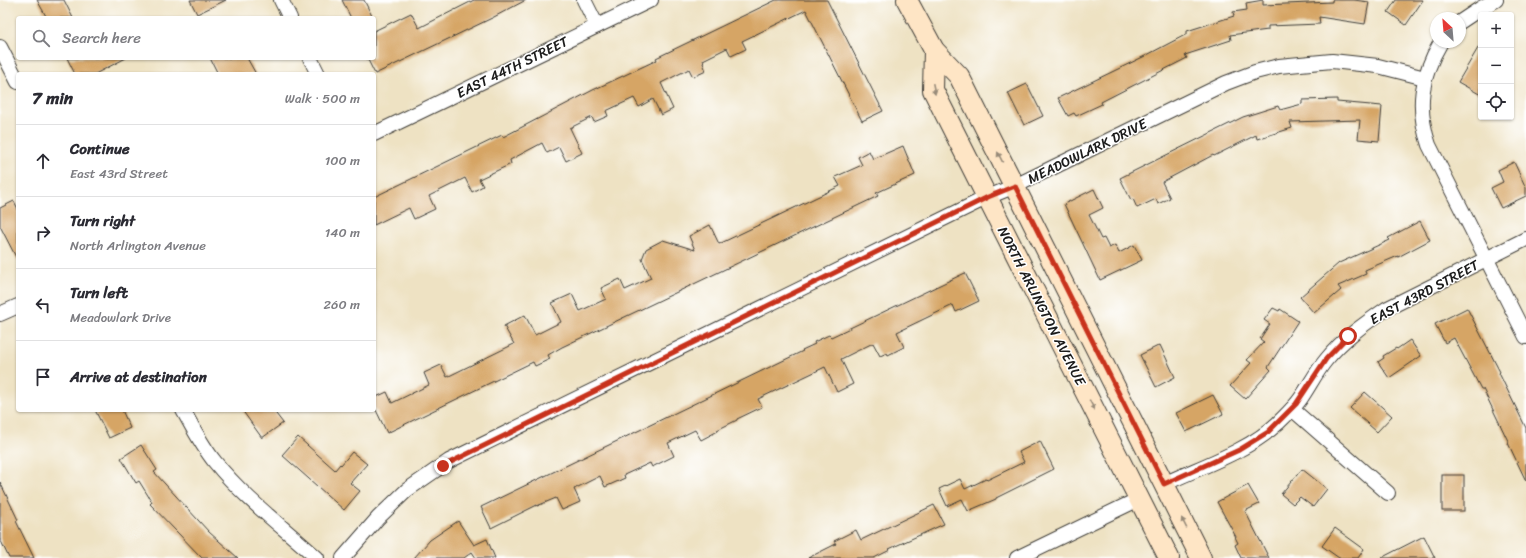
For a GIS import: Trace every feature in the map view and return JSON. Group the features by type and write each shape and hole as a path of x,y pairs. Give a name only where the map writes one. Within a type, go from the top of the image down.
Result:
{"main road":[{"name":"NORTH ARLINGTON AVENUE","path":"907,0 934,50 959,76 1202,558"},
{"name":"NORTH ARLINGTON AVENUE","path":"934,50 933,90 1169,558"}],"street":[{"path":"281,0 289,16"},
{"path":"584,0 597,26"},
{"name":"EAST 44TH STREET","path":"376,133 651,0"},
{"path":"1466,18 1496,0"},
{"path":"0,47 16,78"},
{"path":"1438,48 1424,78 1422,93 1422,109 1427,138 1526,337"},
{"path":"311,60 317,72"},
{"name":"MEADOWLARK DRIVE","path":"343,558 378,518 407,490 449,462 988,197 1015,186 1226,83 1255,72 1278,66 1332,61 1378,66 1424,78"},
{"name":"EAST 43RD STREET","path":"1164,484 1239,450 1268,432 1292,409 1326,359 1354,331 1386,309 1526,239"},
{"path":"0,314 16,307"},
{"path":"1292,409 1388,493"},
{"path":"184,412 201,442 214,461 229,478 317,558"},
{"path":"1017,558 1139,500"}],"building":[{"path":"37,0 64,0 72,16 46,16"},
{"path":"190,0 226,0 197,14"},
{"path":"342,0 364,0 372,16 350,16"},
{"path":"474,0 526,0 376,74 376,72 374,72 368,60 376,60 376,30 411,13 419,28"},
{"path":"776,0 827,0 883,111 862,121 806,10 742,41 746,49 731,56 727,48 703,60 706,71 693,77 689,69 661,83 673,109 661,115 653,99 639,107 634,98 606,111 608,116 594,122 592,117 570,128 582,153 566,161 559,147 547,153 542,143 510,160 511,164 479,179 483,186 472,192 465,178 429,196 435,209 414,219 409,208 376,224 376,196 502,135 503,137 593,90 657,60 656,58"},
{"path":"1263,0 1263,5 1332,2 1332,0 1369,2 1365,24 1319,17 1320,24 1268,26 1268,30 1230,35 1231,40 1185,55 1187,58 1101,102 1102,104 1076,116 1074,113 1068,116 1058,98 1145,56 1187,34 1187,31 1234,16 1233,12 1247,10 1246,3"},
{"path":"1396,0 1423,0 1406,25 1388,12"},
{"path":"1478,48 1478,93 1458,82"},
{"path":"68,60 122,60 99,72 74,72"},
{"path":"211,60 248,60 255,72 217,72"},
{"path":"1027,84 1043,116 1024,125 1008,93"},
{"path":"1337,99 1337,102 1382,106 1379,141 1358,139 1360,120 1290,122 1292,128 1257,139 1256,135 1214,156 1213,155 1162,182 1170,198 1158,204 1156,199 1137,208 1133,199 1131,200 1120,178 1243,117 1278,106 1280,110 1302,104 1302,100"},
{"path":"903,146 915,175 876,193 878,196 562,347 548,355 550,359 535,366 533,362 387,433 376,410 376,397 387,392 392,403 429,385 424,373 441,365 447,377 514,344 504,326 525,315 535,335 561,322 552,303 572,294 580,311 606,299 601,288 620,279 625,290 651,278 642,259 646,249 663,240 695,250 689,236 710,225 719,244 840,186 835,177 862,165 858,157 869,151 873,159"},
{"path":"1514,162 1526,188 1526,196 1501,208 1491,188 1503,182 1498,170"},
{"path":"1094,189 1103,208 1089,215 1101,239 1104,238 1109,248 1115,245 1119,253 1134,245 1142,260 1100,280 1064,204"},
{"path":"14,201 16,205 16,257 0,226 0,208"},
{"path":"1420,221 1430,240 1398,257 1365,270 1366,274 1338,286 1341,290 1314,313 1300,297 1339,263 1390,240 1388,238"},
{"path":"965,273 979,301 956,312 953,305 897,332 904,347 888,355 887,353 880,356 873,343 841,359 853,384 837,392 825,367 758,399 762,407 737,419 701,440 695,430 668,443 674,456 652,467 650,463 624,475 625,478 605,487 600,476 574,489 580,502 562,510 556,498 537,505 491,528 481,507 803,351 802,350 815,344 814,342 829,335 831,337"},
{"path":"1273,308 1279,311 1280,309 1298,321 1268,367 1271,370 1245,399 1230,386 1251,363 1247,360 1264,342 1260,339 1270,324 1264,320"},
{"path":"1467,308 1500,372 1499,373 1526,428 1526,481 1483,389 1481,389 1454,338 1445,343 1435,324"},
{"path":"1410,340 1421,356 1389,378 1378,362 1384,358 1383,356"},
{"path":"1160,345 1175,377 1156,387 1140,355"},
{"path":"1365,392 1392,416 1377,432 1350,408"},
{"path":"1213,395 1223,414 1186,432 1176,413"},
{"path":"96,412 123,412 130,428 109,438"},
{"path":"243,412 275,412 283,423 262,438"},
{"path":"298,437 335,470 352,452 367,464 350,483 360,491 344,510 282,455"},
{"path":"1040,441 1054,469 996,499 968,511 962,499 947,506 939,489 960,479 965,489 986,479 987,480 1024,462 1019,452"},
{"path":"141,445 157,470 154,472 209,532 238,558 202,558 150,504 152,502 139,481 136,483 121,458"},
{"path":"1302,469 1327,489 1313,507 1300,497 1293,504 1281,494"},
{"path":"1442,475 1464,475 1464,511 1442,511"},
{"path":"0,482 18,520 16,521 34,558 9,558 0,539"},
{"path":"1248,485 1259,504 1245,511 1269,558 1241,558 1235,545 1238,543 1236,537 1217,502"},
{"path":"934,505 944,524 889,549 890,550 874,558 808,558 836,544 834,541 856,530 861,540"},
{"path":"458,521 474,545 487,539 495,558 476,558 472,552 464,558 414,558 430,540"},
{"path":"1335,528 1364,549 1358,558 1339,558 1322,546"},
{"path":"1424,536 1435,558 1381,558"}],"route":[{"path":"443,466 988,197 1015,186 1164,484 1239,450 1268,432 1296,404 1326,359 1348,336"}]}
